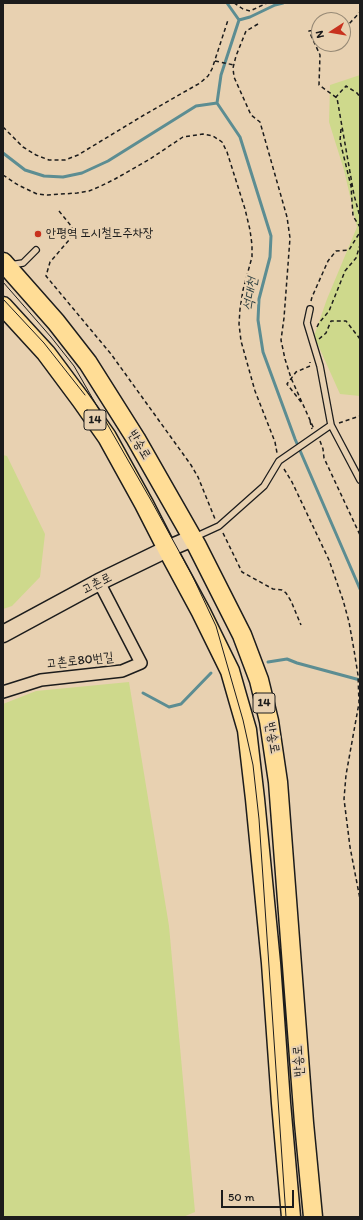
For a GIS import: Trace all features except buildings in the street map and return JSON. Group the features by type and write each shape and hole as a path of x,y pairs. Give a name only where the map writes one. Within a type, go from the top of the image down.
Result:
{"main road":[{"name":"반송로","path":"16,270 88,363 136,439 193,538 242,635 259,680 274,750 281,811 304,1123 313,1217"},
{"name":"반송로","path":"3,306 46,353 107,437 201,612 230,671 247,730 255,799 271,963 291,1217"}],"street":[{"name":"고촌로","path":"3,634 99,582 193,538"},
{"name":"고촌로80번길","path":"3,692 41,680 122,671 141,663 99,582"}],"lane":[{"path":"16,270 36,250"},
{"path":"310,309 307,323 320,366 331,426 360,480"},
{"path":"193,538 219,526 264,486 279,461 331,426"}],"path":[{"path":"234,3 243,9 250,11 267,3"},
{"path":"351,22 360,12"},
{"path":"3,127 23,147 36,156 49,160 65,160 78,155 144,114 200,83 208,76 216,61 228,20"},
{"path":"258,24 246,31 233,68 234,78 251,114 260,122 286,217 290,238 281,340 291,378 323,448 324,458 360,535"},
{"path":"319,52 320,55 319,85 336,98 342,126 340,141 351,186 353,216 360,227"},
{"path":"216,61 233,65"},
{"path":"360,96 358,93 346,86 336,96 354,195 360,218"},
{"path":"3,175 18,185 37,194 48,195 77,193 89,191 115,179 150,159 183,137 203,134 213,136 222,142 227,152 245,209 252,245 252,257 243,290 240,309 239,324 241,341 256,391 275,442 279,461 292,482 329,560 349,622 358,675 358,709 346,775 344,799 350,847 360,899"},
{"path":"59,211 72,227 72,233 70,239 50,262 46,276 111,354 191,465 198,477 212,514 242,572 273,589 282,590 290,601 301,625"},
{"path":"310,309 312,297 328,261 336,252 349,250 360,232"},
{"path":"314,345 326,333 331,321 346,321 360,339"},
{"path":"331,426 360,416"}],"green space":[{"path":"360,75 360,396 340,394 314,336 327,299 357,227 344,170 329,122 330,85"},
{"path":"3,455 7,456 45,534 40,577 12,606 3,609"},
{"path":"129,682 169,926 195,1212 183,1217 3,1217 3,704 36,691"}],"waterway":[{"name":"석대천","path":"227,3 239,20 221,75 217,103 240,137 271,236 270,257 259,299 258,320 263,352 295,439 360,589"},
{"path":"239,20 283,3"},
{"path":"3,153 25,170 44,176 63,177 82,173 108,161 196,106 217,103"},
{"path":"268,662 287,659 360,680"},
{"path":"143,693 169,707 181,704 211,673"}],"tram line":[{"path":"3,282 74,366 192,575 216,626 243,720 253,765 259,819 286,1217"},
{"path":"3,299 44,343 85,395"}],"place":[{"name":"안평역 도시철도주차장","path":"38,234"}]}
